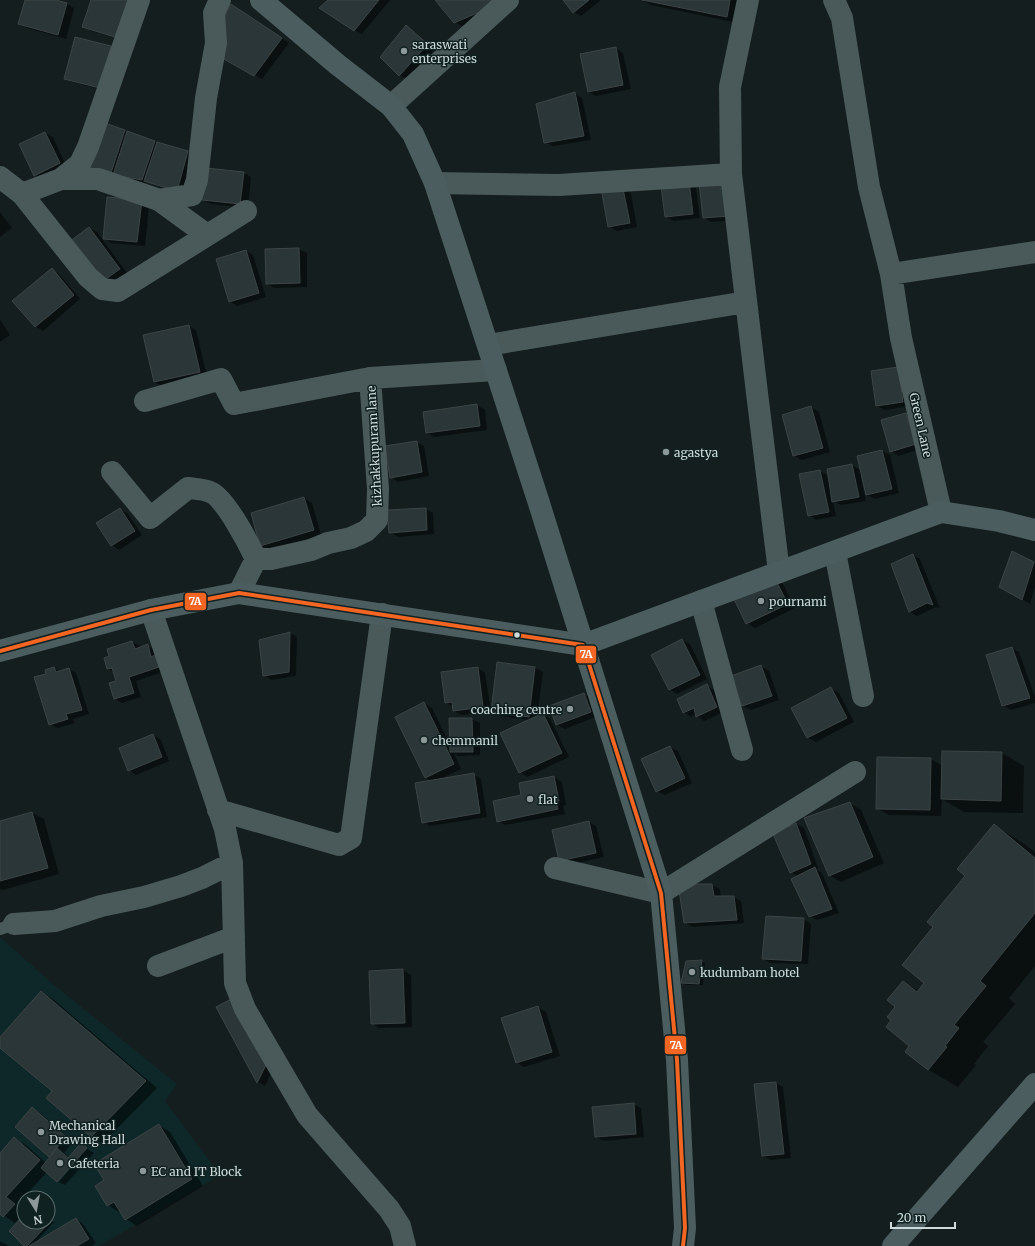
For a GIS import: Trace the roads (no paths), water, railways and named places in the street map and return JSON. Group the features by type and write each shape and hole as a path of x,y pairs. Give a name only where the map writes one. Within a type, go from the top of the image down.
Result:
{"street":[{"path":"22,194 61,179 80,164 88,147 139,0"},
{"path":"159,200 192,195 197,180 206,98 216,43 214,13 220,0"},
{"path":"261,0 338,65 391,106 413,134 435,183 496,370 661,893 677,1060 685,1228 683,1246"},
{"path":"391,106 508,0"},
{"path":"748,0 730,87 731,174 779,572"},
{"name":"Green Lane","path":"834,0 842,18 869,187 891,274 901,338 941,512"},
{"path":"435,183 559,185 731,174"},
{"path":"0,177 22,194 88,277 102,289 118,291 246,211"},
{"path":"61,179 98,179 159,200 207,235"},
{"path":"891,274 1035,252"},
{"path":"488,345 746,302"},
{"path":"370,378 496,370"},
{"name":"kizhakkupuram lane","path":"145,401 221,379 234,404 370,378 378,489 377,520 366,531 351,538 311,550 271,559 256,559"},
{"path":"112,472 150,518 188,488 211,492 225,505 241,530 256,559 238,593"},
{"path":"0,651 151,610 238,593 583,644 941,512 999,521 1035,530"},
{"path":"835,552 863,696"},
{"path":"701,601 742,750"},
{"path":"151,610 225,829 232,863 235,983 245,1009 307,1115 389,1209 400,1226 405,1246"},
{"path":"218,810 339,846 351,838 382,614"},
{"path":"555,868 661,893 854,772"},
{"path":"7,926 55,921 101,906 144,897 202,878 232,863"},
{"path":"158,966 234,938"},
{"path":"893,1246 1035,1084"}],"place":[{"name":"saraswati enterprises","path":"404,51"},
{"name":"agastya","path":"666,452"},
{"name":"pournami","path":"761,601"},
{"name":"coaching centre","path":"570,709"},
{"name":"chemmanil","path":"424,740"},
{"name":"flat","path":"530,799"},
{"name":"kudumbam hotel","path":"692,972"},
{"name":"Mechanical Drawing Hall","path":"41,1132"},
{"name":"Cafeteria","path":"60,1163"},
{"name":"EC and IT Block","path":"143,1171"}]}
